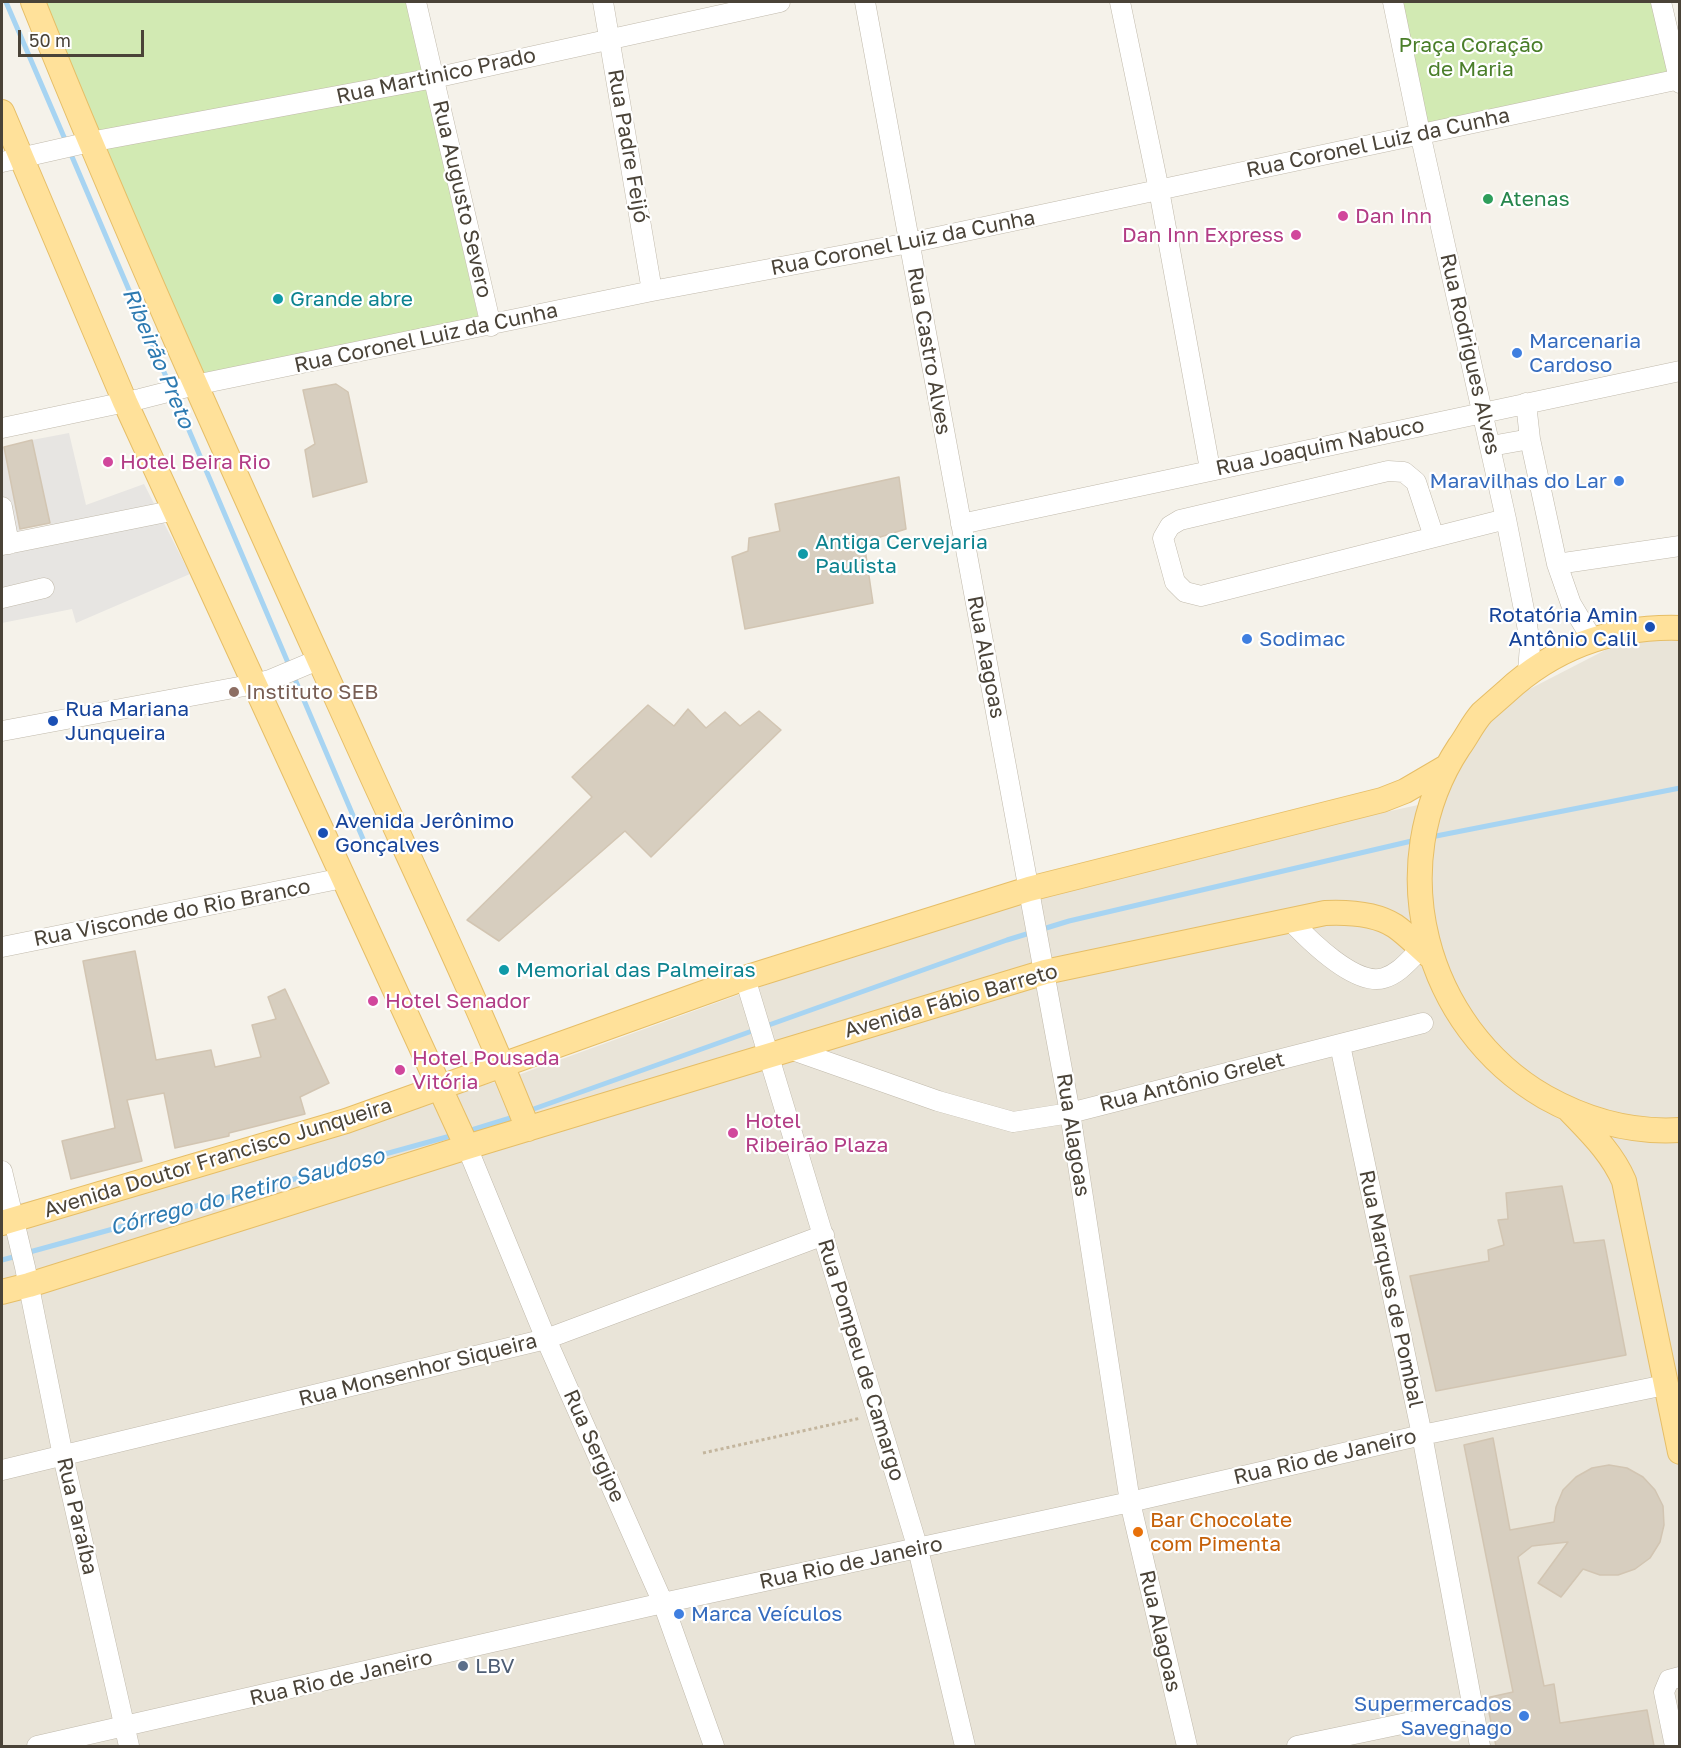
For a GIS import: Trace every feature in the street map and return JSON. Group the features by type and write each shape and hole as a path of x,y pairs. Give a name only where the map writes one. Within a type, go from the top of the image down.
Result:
{"main road":[{"path":"33,2 81,144 187,387 504,1071 525,1122"},
{"path":"2,112 19,158 132,400 176,510 263,682 343,878 465,1142 27,1276 2,1292"},
{"path":"1680,628 1650,627 1592,639 1559,653 1528,672 1481,714 1446,767 1432,802 1423,837 1419,873 1426,953 1453,1006 1484,1048 1523,1083 1568,1110 1613,1125 1660,1131 1680,1130"},
{"path":"504,1071 746,982 1382,800 1405,791 1446,767"},
{"name":"Avenida Fábio Barreto","path":"465,1142 525,1122 1044,968 1325,913 1347,912 1366,915 1395,926 1426,953"},
{"name":"Avenida Doutor Francisco Junqueira","path":"11,1226 443,1093 504,1071"},
{"path":"1568,1110 1606,1149 1624,1181 1680,1452"}],"street":[{"name":"Rua Augusto Severo","path":"416,2 491,326"},
{"name":"Rua Padre Feijó","path":"603,2 652,291"},
{"name":"Rua Martinico Prado","path":"19,158 81,144 434,78 780,2"},
{"name":"Rua Castro Alves","path":"865,2 961,524"},
{"path":"1120,2 1160,190 1210,470"},
{"name":"Rua Rodrigues Alves","path":"1393,2 1506,519 1530,645 1528,672"},
{"path":"1661,2 1679,80"},
{"name":"Rua Coronel Luiz da Cunha","path":"2,428 187,387 652,291 909,243 1679,80"},
{"name":"Rua Joaquim Nabuco","path":"961,524 1680,371"},
{"name":"Rua Rodrigues Alves","path":"1526,403 1530,439 1557,564 1571,604 1592,639"},
{"path":"1491,446 1530,439"},
{"path":"1434,537 1416,482 1404,472 1388,471 1180,520 1170,526 1163,538 1175,582 1185,592 1200,596 1506,519"},
{"path":"2,507 5,545 176,510"},
{"name":"Rua Alagoas","path":"961,524 1070,1113 1130,1502 1187,1746"},
{"path":"1557,564 1680,546"},
{"path":"2,598 44,588"},
{"path":"2,731 263,682 313,662"},
{"name":"Rua Visconde do Rio Branco","path":"2,947 343,878"},
{"path":"1290,920 1320,951 1363,976 1381,979 1399,971 1426,953"},
{"name":"Rua Pompeu de Camargo","path":"746,982 775,1049 824,1235 918,1549 965,1746"},
{"name":"Rua Antônio Grelet","path":"775,1049 938,1101 1013,1122 1070,1113 1423,1023"},
{"name":"Rua Marques de Pombal","path":"1340,1045 1422,1435 1480,1746"},
{"name":"Rua Sergipe","path":"465,1142 546,1339 663,1603 714,1746"},
{"name":"Rua Paraíba","path":"2,1171 11,1226 27,1276 63,1456 127,1737"},
{"name":"Rua Monsenhor Siqueira","path":"2,1470 546,1339 824,1235"},
{"name":"Rua Rio de Janeiro","path":"37,1746 127,1737 663,1603 918,1549 1422,1435 1665,1384"},
{"path":"1675,1746 1664,1692 1669,1680 1680,1677"},
{"path":"1297,1746 1473,1709"}],"path":[{"path":"703,1453 878,1414"}],"shaded area":[{"path":"69,433 86,505 144,484 190,574 76,623 72,609 2,623 2,447 4,447 21,534 51,528 32,440"},
{"path":"1650,627 1679,631 1679,1746 2,1746 2,1208 507,1079 1029,889 1432,802 1481,714"}],"green space":[{"path":"42,2 407,2 423,74 94,134"},
{"name":"Praça Coração de Maria","path":"1401,2 1653,2 1669,73 1426,124"},
{"path":"426,88 479,320 201,375 101,148"}],"building":[{"path":"336,384 348,392 367,482 313,497 305,450 315,444 303,390"},
{"path":"32,440 50,523 20,529 4,447"},
{"name":"Antiga Cervejaria Paulista","path":"899,477 906,529 864,542 873,603 745,629 732,557 748,551 749,538 780,531 775,504"},
{"path":"648,705 674,726 688,709 706,728 725,712 740,726 759,711 781,730 651,857 625,831 499,941 467,920 592,797 572,777"},
{"path":"135,951 156,1060 211,1050 215,1067 261,1057 252,1025 276,1019 268,997 285,989 329,1083 300,1097 305,1114 229,1133 229,1136 175,1148 164,1093 127,1100 142,1161 71,1179 62,1141 115,1128 83,961"},
{"path":"1562,1186 1574,1243 1604,1240 1626,1355 1436,1391 1410,1276 1489,1261 1488,1250 1504,1245 1498,1220 1508,1219 1506,1193"},
{"path":"1493,1438 1510,1530 1554,1522 1556,1507 1563,1490 1576,1477 1592,1468 1609,1465 1627,1468 1643,1477 1655,1490 1663,1506 1664,1525 1660,1542 1650,1558 1635,1569 1618,1575 1600,1575 1583,1569 1561,1597 1538,1583 1568,1542 1532,1546 1518,1557 1544,1686 1554,1684 1560,1723 1647,1710 1654,1746 1496,1746 1486,1698 1513,1692 1464,1445"}],"waterway":[{"name":"Ribeirão Preto","path":"6,2 67,144"},
{"name":"Ribeirão Preto","path":"70,152 170,386"},
{"name":"Ribeirão Preto","path":"174,395 366,846"},
{"path":"1431,837 1680,788"},
{"path":"528,1111 1007,940 1069,921 1416,840"},
{"name":"Córrego do Retiro Saudoso","path":"465,1132 517,1116"},
{"name":"Córrego do Retiro Saudoso","path":"26,1253 454,1135"},
{"name":"Córrego do Retiro Saudoso","path":"2,1260 17,1256"}],"place":[{"name":"Atenas","path":"1488,199"},
{"name":"Dan Inn","path":"1343,216"},
{"name":"Dan Inn Express","path":"1296,235"},
{"name":"Grande abre","path":"278,299"},
{"name":"Marcenaria Cardoso","path":"1517,353"},
{"name":"Hotel Beira Rio","path":"108,462"},
{"name":"Maravilhas do Lar","path":"1619,481"},
{"name":"Antiga Cervejaria Paulista","path":"803,554"},
{"name":"Rotatória Amin Antônio Calil","path":"1650,627"},
{"name":"Sodimac","path":"1247,639"},
{"name":"Instituto SEB","path":"234,692"},
{"name":"Rua Mariana Junqueira","path":"53,721"},
{"name":"Avenida Jerônimo Gonçalves","path":"323,833"},
{"name":"Memorial das Palmeiras","path":"504,970"},
{"name":"Hotel Senador","path":"373,1001"},
{"name":"Hotel Pousada Vitória","path":"400,1070"},
{"name":"Hotel Ribeirão Plaza","path":"733,1133"},
{"name":"Bar Chocolate com Pimenta","path":"1138,1532"},
{"name":"Marca Veículos","path":"679,1614"},
{"name":"LBV","path":"463,1666"},
{"name":"Supermercados Savegnago","path":"1524,1716"}]}
